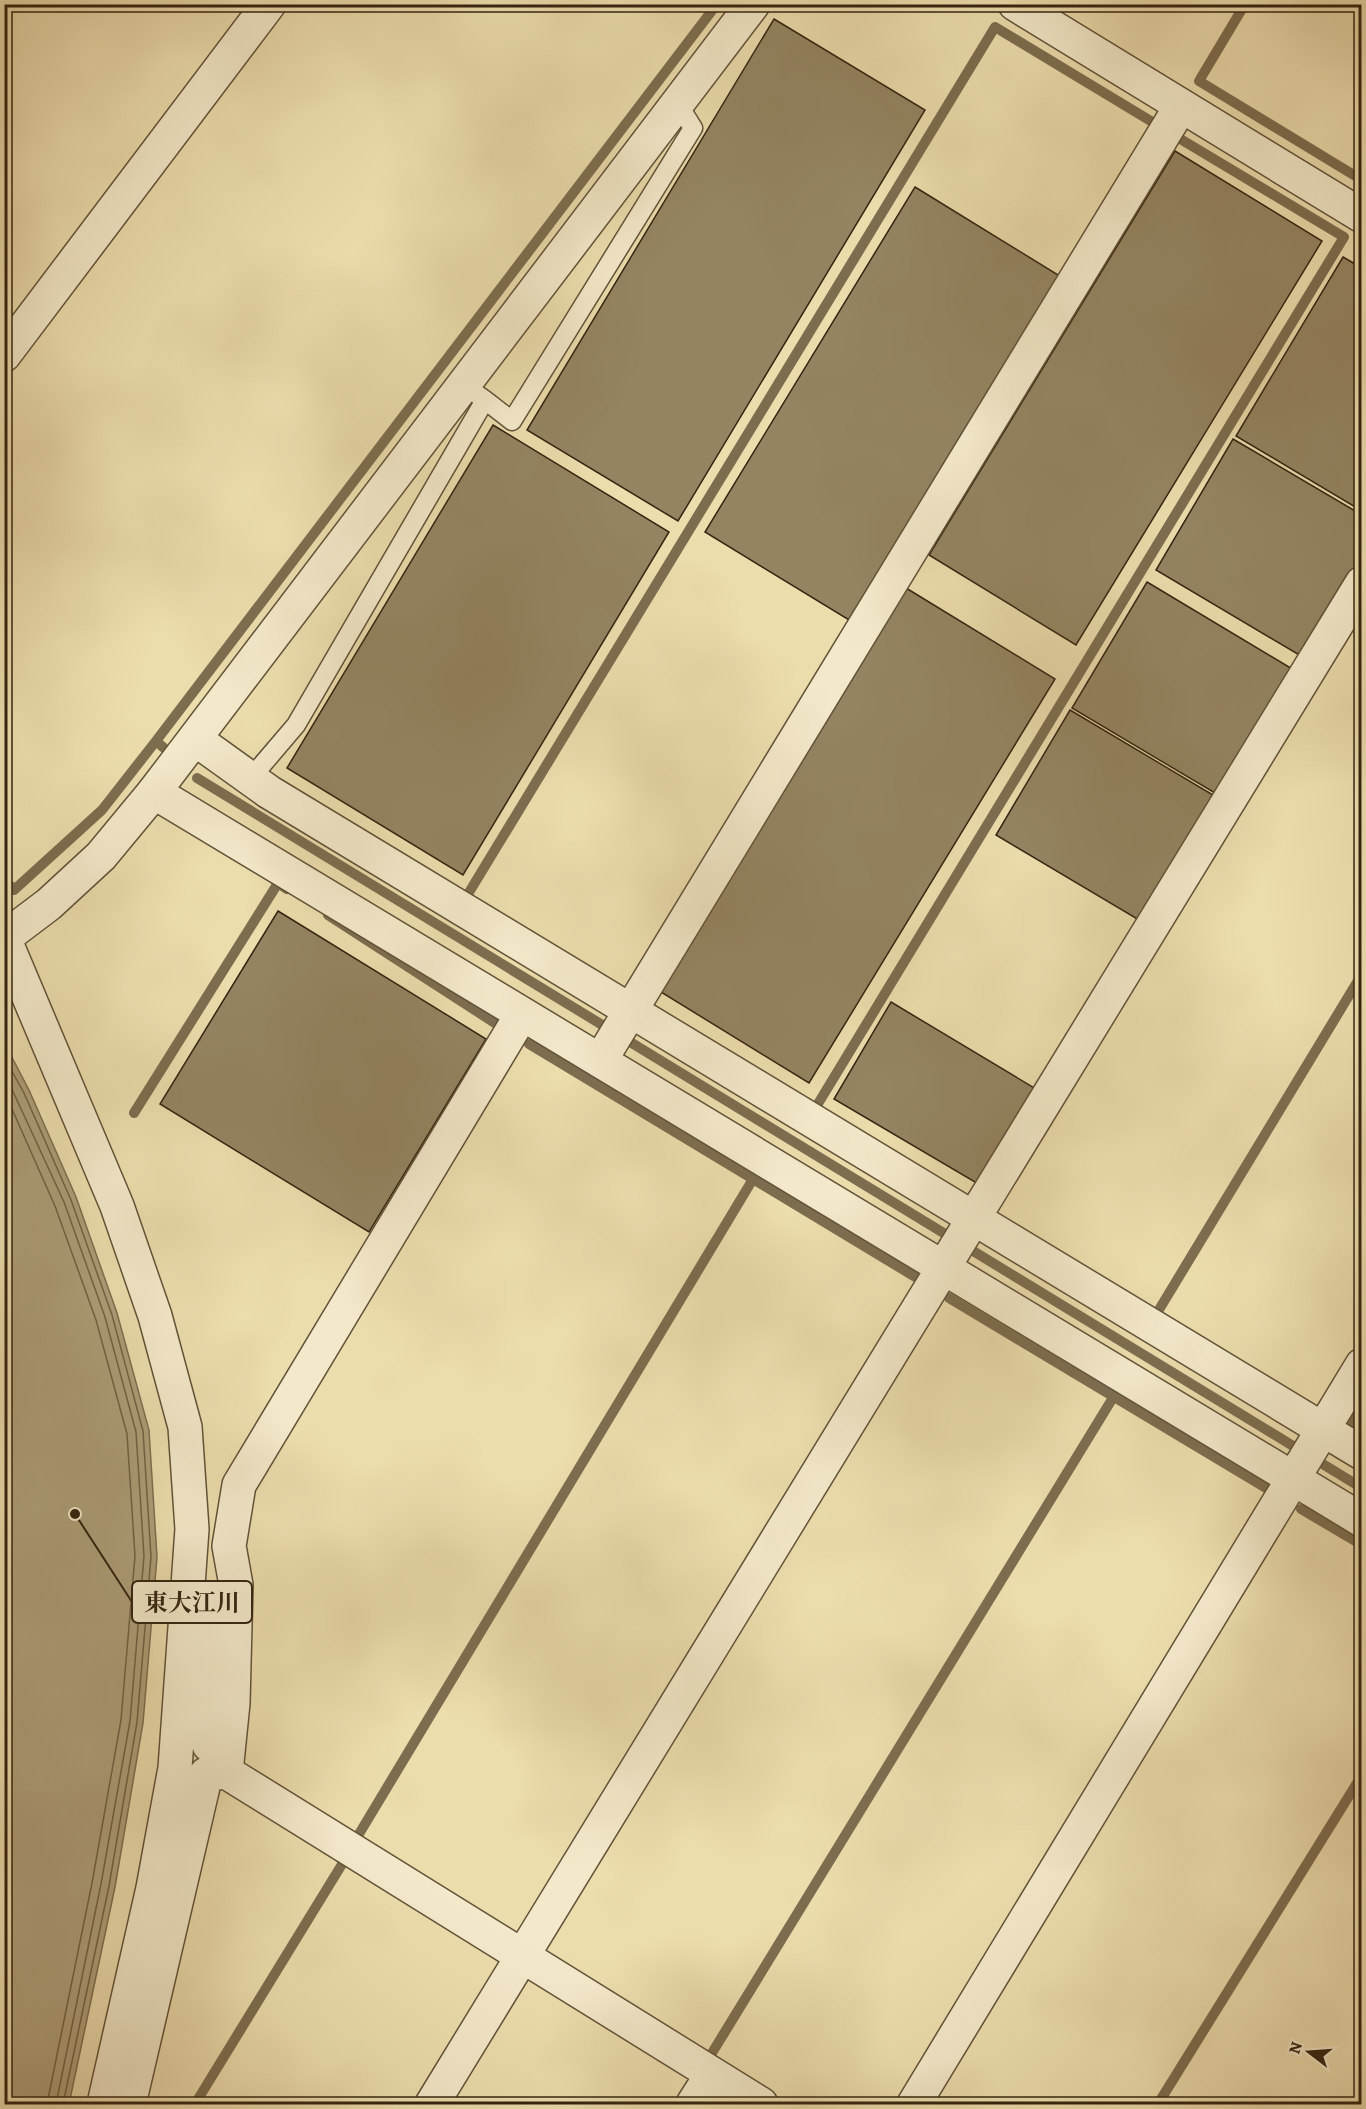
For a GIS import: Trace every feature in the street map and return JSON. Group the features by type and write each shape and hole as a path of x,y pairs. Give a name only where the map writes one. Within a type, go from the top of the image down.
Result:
{"street":[{"path":"4,354 269,4"},
{"path":"104,2104 153,1888 175,1768 192,1529 186,1427 155,1316 117,1206 5,938 49,904 101,856 475,393 678,104 753,4"},
{"path":"1015,4 1362,216"},
{"path":"616,1035 1180,106"},
{"path":"432,2104 1362,583"},
{"path":"195,739 616,1035 960,1243 1319,1434 1362,1453"},
{"path":"154,792 522,1014 616,1035 960,1243 1362,1520"},
{"path":"129,2104 233,1703 237,1585 229,1546 238,1485 522,1014"},
{"path":"914,2104 1362,1365"},
{"path":"190,1558 203,1590 216,1773"},
{"path":"216,1773 523,1957 761,2104"},
{"path":"693,2104 712,2074"}],"lane":[{"path":"250,779 297,725 475,393 512,421 693,128 678,104"}],"water":[{"path":"5,1044 29,1090 76,1197 117,1313 149,1430 157,1557 143,1723 115,1887 69,2104 5,2104"}],"building":[{"path":"774,19 925,110 678,521 527,430"},
{"path":"1175,151 1322,241 1076,645 929,555"},
{"path":"915,187 1063,278 854,623 705,532"},
{"path":"1343,257 1362,268 1362,511 1236,436"},
{"path":"493,425 669,532 463,875 287,768"},
{"path":"1233,439 1362,515 1362,556 1301,656 1156,570"},
{"path":"1147,582 1294,670 1220,796 1072,708"},
{"path":"906,588 1055,679 809,1083 661,992"},
{"path":"1070,710 1218,798 1144,923 996,835"},
{"path":"278,911 486,1039 369,1232 160,1104"},
{"path":"891,1002 1036,1089 980,1185 834,1099"}],"waterway":[{"path":"164,748 156,741 717,4"},
{"path":"1245,4 1199,81 1362,180"},
{"path":"465,899 995,27 1159,126"},
{"path":"813,1112 1344,237 1177,137"},
{"path":"4,879 14,890 102,810 156,741"},
{"path":"197,778 1362,1488"},
{"path":"134,1113 278,883 287,889"},
{"path":"328,915 501,1027"},
{"path":"1154,1318 1362,974"},
{"path":"529,1044 922,1281"},
{"path":"356,1839 753,1179"},
{"path":"949,1298 1271,1491"},
{"path":"712,2053 1114,1396"},
{"path":"1351,1425 1362,1408"},
{"path":"1301,1509 1362,1545"},
{"path":"1158,2104 1362,1775"},
{"path":"195,2104 344,1861"}],"place":[{"name":"東大江川","path":"75,1514"}]}
